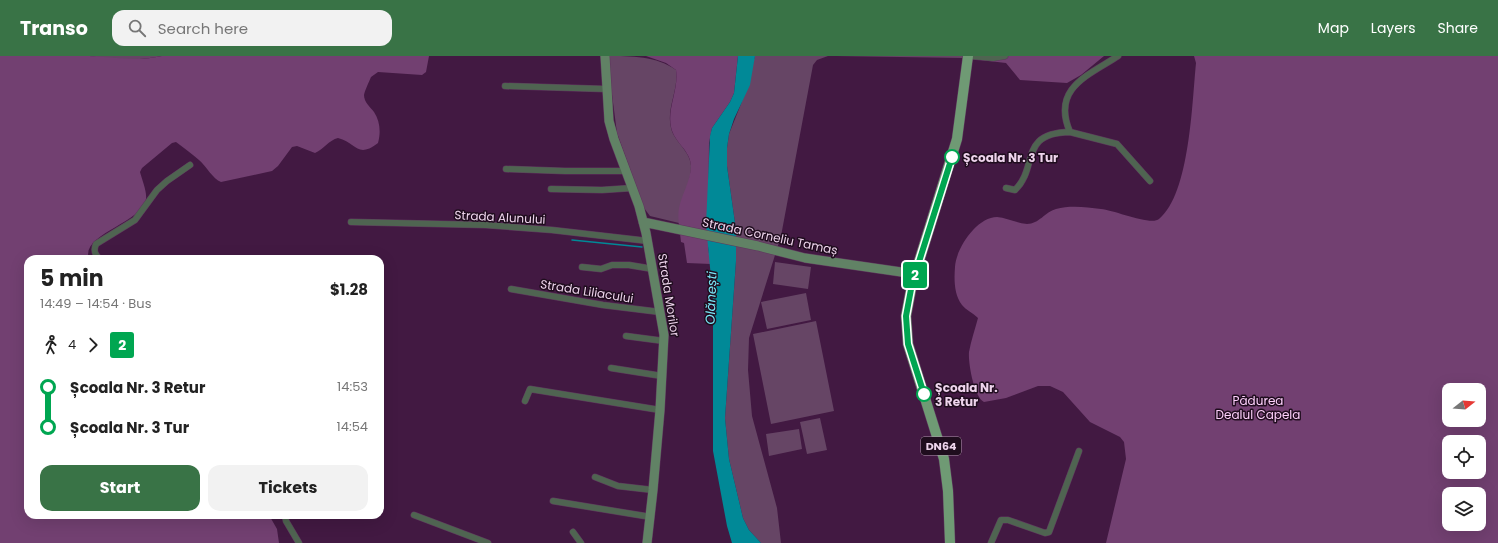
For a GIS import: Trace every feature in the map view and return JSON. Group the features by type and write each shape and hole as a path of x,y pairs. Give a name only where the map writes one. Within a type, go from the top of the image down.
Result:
{"main road":[{"name":"DN64","path":"950,543 948,491 944,459 907,336 907,305 915,274 957,139 969,56"}],"street":[{"name":"Strada Morilor","path":"605,56 609,121 648,241 664,341 654,490 647,543"},
{"path":"969,56 994,58 1005,56"},
{"path":"1070,132 1065,116 1065,106 1069,91 1086,76 1118,56"},
{"path":"505,86 606,89"},
{"path":"1006,188 1015,190 1020,185 1033,149 1038,142 1051,134 1070,132 1117,144 1150,181"},
{"path":"96,255 94,252 96,244 135,220 157,190 166,181 190,165"},
{"path":"506,169 626,171"},
{"path":"551,189 602,190 632,188"},
{"name":"Strada Alunului","path":"351,222 486,225 552,230 648,241"},
{"name":"Strada Corneliu Tamaș","path":"643,222 691,231 813,259 915,274"},
{"path":"582,267 601,269 616,265 629,265 653,269"},
{"name":"Strada Liliacului","path":"511,289 616,307 660,312"},
{"path":"626,336 664,341"},
{"path":"610,368 662,376"},
{"path":"525,402 530,390 660,410"},
{"path":"991,543 1001,520 1008,520 1045,533 1050,532 1079,451"},
{"path":"595,477 618,486 654,490"},
{"path":"553,501 651,517"},
{"path":"414,515 488,543"},
{"path":"286,519 299,543"},
{"path":"573,532 580,543"}],"shaded area":[{"path":"90,56 162,56 144,59 126,59"},
{"path":"607,56 652,59 669,65 676,70 676,85 670,113 671,128 675,138 688,155 691,166 679,223 650,216 644,208 617,133"},
{"path":"738,56 755,56 750,85 734,119 729,134 727,148 727,166 736,230 736,261 725,418 729,459 743,518 749,530 761,543 732,543 727,526 713,451 713,299 706,225 710,136 712,128 730,102 734,93"},
{"path":"755,56 828,56 817,60 813,65 781,236 749,338 748,370 752,416 777,508 781,543 761,543 749,530 743,518 729,459 725,418 736,261 736,230 727,166 727,148 729,134 741,104"},
{"path":"835,56 963,56 963,58"},
{"path":"775,262 811,267 808,289 773,284"},
{"path":"806,293 811,320 767,329 761,302"},
{"path":"816,321 834,411 771,424 753,334"},
{"path":"820,418 827,450 807,454 800,422"},
{"path":"799,429 802,449 769,456 766,434"}],"green space":[{"path":"0,56 89,56 144,59 162,56 429,56 426,72 422,75 378,72 371,77 364,98 376,115 380,131 378,143 371,148 361,150 338,138 315,153 297,146 292,147 278,166 272,171 221,182 215,178 191,153 176,142 172,143 142,168 140,172 146,196 142,208 93,243 89,250 89,255 24,255 24,519 271,519 277,529 279,543 0,543"},
{"path":"646,56 738,56 734,93 730,102 712,128 709,143 708,248 711,264 687,263 684,243 681,242 678,212 691,167 688,156 675,138 671,127 670,120 676,84 676,70 666,63"},
{"path":"963,56 1104,56 1081,75 1067,83 1020,80 1006,63 963,58"},
{"name":"Pădurea Dealul Capela","path":"1194,56 1498,56 1498,543 1106,543 1126,459 1124,442 1120,437 1090,422 1063,392 1050,386 1038,386 1006,398 984,402 980,399 972,379 969,357 978,318 965,308 959,301 955,287 956,259 963,243 969,235 982,222 989,218 1004,218 1027,224 1039,220 1056,209 1067,207 1084,207 1107,210 1148,221 1155,221 1159,219 1169,207 1177,190 1188,146 1196,63"}],"waterway":[{"path":"572,240 642,247"}],"bus line":[{"name":"2","path":"924,394 908,344 906,326 907,305 912,284 952,157"}],"place":[{"name":"Școala Nr. 3 Tur","path":"952,157"},
{"name":"Școala Nr. 3 Retur","path":"924,394"}],"water label":[{"name":"Olănești","path":"711,298"}]}
